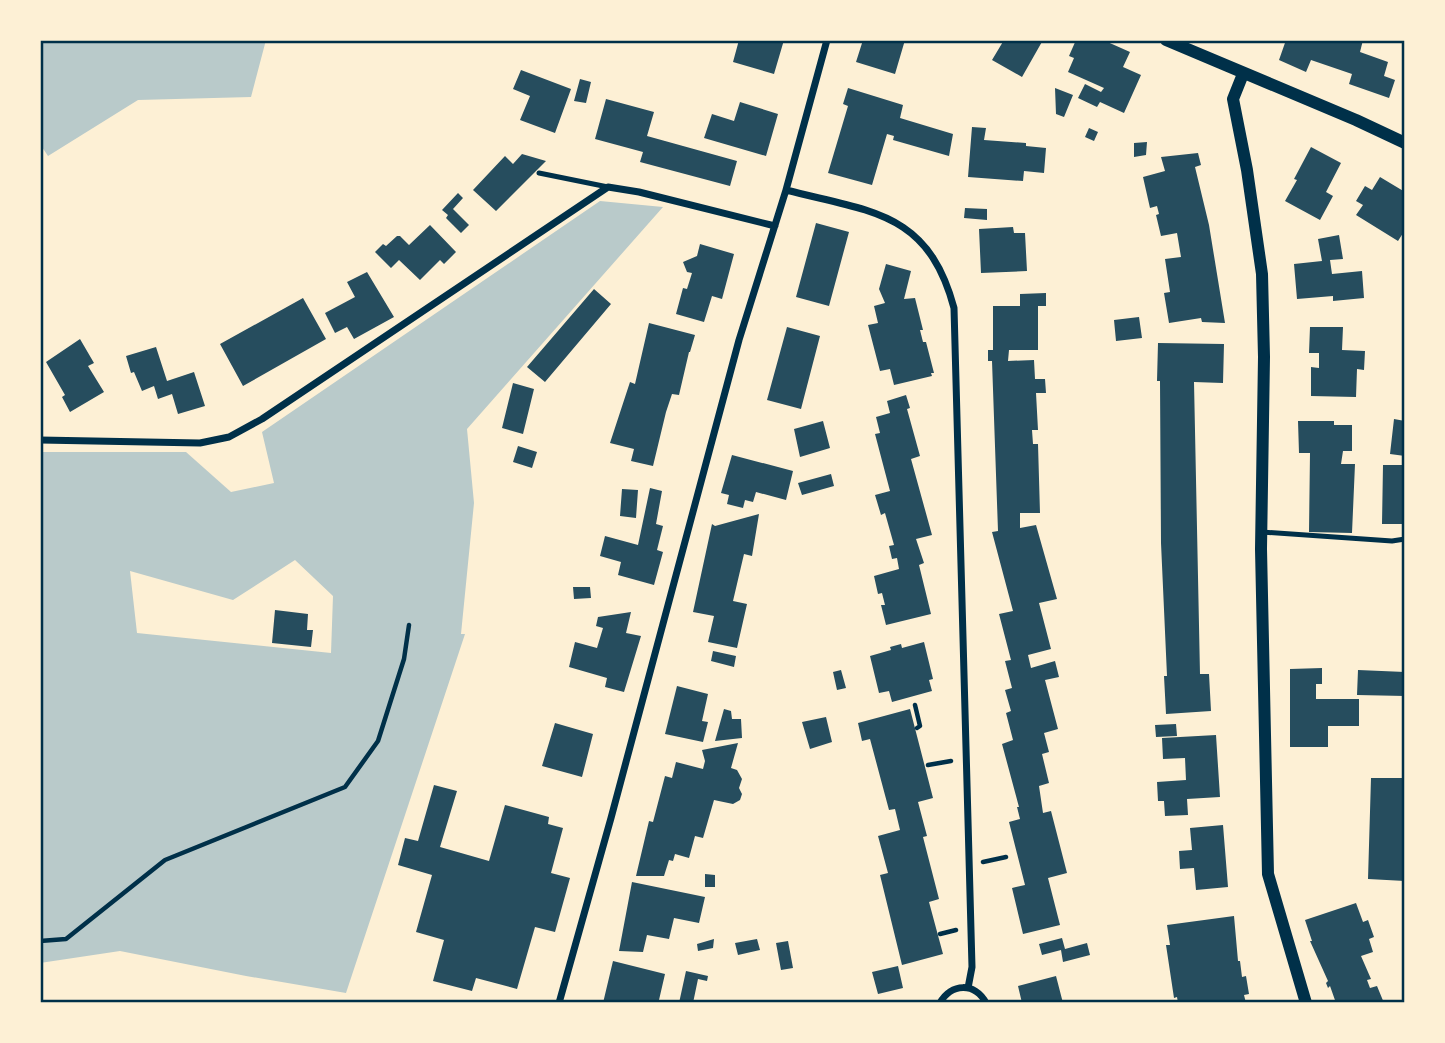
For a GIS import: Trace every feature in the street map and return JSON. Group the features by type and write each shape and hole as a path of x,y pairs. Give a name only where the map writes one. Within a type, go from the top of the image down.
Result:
{"street":[{"path":"559,1003 739,340 786,190 827,40"},
{"path":"1166,40 1405,143"},
{"path":"1243,74 1233,99 1247,170 1262,274 1264,357 1261,532 1268,874 1306,1003"},
{"path":"40,440 200,443 229,437 262,419 608,187 639,192 775,226"},
{"path":"786,190 871,212 900,224 914,234 934,257 947,284 954,309 972,967 968,988"},
{"path":"940,1003 951,990 968,988 978,992 986,1003"}],"lane":[{"path":"539,173 608,187"},
{"path":"1261,532 1392,541 1405,539"}],"path":[{"path":"40,942 66,939 165,860 345,787 378,741 404,659 409,625"},
{"path":"915,705 920,726 917,728"},
{"path":"928,765 966,758"}],"shaded area":[{"path":"40,40 266,40 251,97 138,100 48,156 40,144"},
{"path":"600,201 663,207 467,429 474,503 461,634 465,634 346,993 120,951 40,963 40,452 186,452 231,492 274,483 262,432","holes":["295,560 333,596 331,653 137,633 130,571 233,600"]}],"building":[{"path":"739,40 784,40 774,74 733,62"},
{"path":"863,40 905,40 895,74 856,62"},
{"path":"1004,40 1043,40 1022,77 992,60"},
{"path":"1076,40 1103,40 1130,52 1123,67 1141,75 1124,113 1100,102 1097,107 1078,98 1085,84 1101,92 1104,88 1068,72 1074,58 1069,56"},
{"path":"1286,40 1363,40 1360,52 1388,62 1384,76 1395,80 1389,98 1349,84 1352,74 1311,60 1306,72 1279,60"},
{"path":"521,70 571,89 555,133 520,120 530,96 513,89"},
{"path":"580,79 591,82 586,103 574,101"},
{"path":"848,88 903,105 900,118 953,134 949,156 893,140 894,136 887,134 872,185 828,173 848,106 843,104"},
{"path":"1055,88 1073,95 1064,117 1056,114"},
{"path":"606,99 654,112 647,136 737,161 730,186 640,162 643,152 595,139"},
{"path":"740,102 778,114 766,156 704,138 712,114 734,121"},
{"path":"972,127 986,128 984,140 1026,143 1026,146 1046,148 1044,173 1024,171 1023,181 968,177"},
{"path":"1089,128 1098,132 1094,141 1085,137"},
{"path":"1147,142 1146,155 1134,157 1134,143"},
{"path":"1311,147 1341,163 1326,192 1333,196 1320,220 1285,201"},
{"path":"1198,153 1201,165 1195,167 1209,225 1225,323 1202,322 1201,318 1169,323 1164,293 1170,292 1165,259 1181,257 1177,233 1161,236 1156,215 1159,214 1157,206 1150,208 1143,177 1165,171 1161,157"},
{"path":"522,154 546,161 496,211 473,190 505,156 513,164"},
{"path":"1380,177 1405,192 1405,230 1398,241 1356,215 1363,205 1356,201 1365,186 1372,190"},
{"path":"458,193 463,198 453,209 469,225 461,233 442,210"},
{"path":"965,208 987,209 987,220 964,218"},
{"path":"816,223 849,232 829,306 796,297"},
{"path":"430,225 456,252 444,264 440,260 420,280 399,260 391,268 375,252 397,236 409,245"},
{"path":"1013,227 1014,233 1025,233 1027,271 981,273 979,229"},
{"path":"1339,235 1343,259 1330,260 1332,274 1362,271 1364,298 1333,301 1333,296 1297,299 1294,264 1322,261 1318,239"},
{"path":"700,244 734,254 722,299 712,296 704,322 676,314 683,288 687,289 692,273 687,272 683,262 697,256"},
{"path":"886,264 911,271 904,299 915,298 923,330 920,330 923,342 926,342 934,373 931,373 932,376 894,385 890,369 880,371 868,325 878,323 874,306 885,303 879,289"},
{"path":"367,272 394,317 354,339 347,327 335,333 325,313 355,297 347,282"},
{"path":"594,289 611,304 545,382 527,367"},
{"path":"1046,293 1046,306 1038,306 1038,350 1009,350 1008,361 1034,360 1035,379 1045,379 1046,393 1036,393 1038,430 1032,430 1033,444 1038,444 1040,513 1020,513 1020,528 1036,525 1057,599 1039,603 1051,649 1028,655 1031,668 1055,661 1059,677 1045,680 1058,729 1044,733 1049,752 1042,754 1049,783 1039,786 1043,813 1051,811 1067,873 1048,878 1060,925 1023,934 1012,888 1025,885 1009,822 1020,819 1019,807 1002,744 1013,740 1006,713 1011,711 1005,690 1012,688 1005,661 1011,660 999,614 1013,611 992,532 998,531 992,361 988,361 988,350 993,350 993,306 1020,306 1020,294"},
{"path":"303,298 326,339 243,386 220,344"},
{"path":"1139,317 1142,338 1116,341 1114,320"},
{"path":"649,323 695,335 679,395 672,394 666,412 653,466 631,461 634,449 610,443 630,382 635,384"},
{"path":"787,327 820,336 801,409 767,400"},
{"path":"1310,327 1343,327 1342,350 1365,351 1364,370 1357,369 1356,397 1311,396 1311,367 1319,368 1319,353 1309,353"},
{"path":"80,339 94,363 88,366 104,392 70,412 62,397 65,395 46,362"},
{"path":"1158,343 1224,344 1223,383 1194,382 1200,674 1209,674 1211,711 1166,714"},
{"path":"156,347 167,381 194,372 205,406 178,414 172,394 158,399 154,386 142,391 134,372 131,373 126,356"},
{"path":"513,383 534,389 523,434 502,428"},
{"path":"906,395 910,408 907,409 920,456 911,459 932,535 916,539 924,563 919,565 931,614 886,625 881,605 885,605 882,593 878,594 874,576 899,569 897,558 892,559 889,546 894,545 885,513 881,515 875,495 890,491 875,434 880,433 876,417 890,413 887,401"},
{"path":"1394,419 1405,421 1405,456 1390,454"},
{"path":"823,421 830,448 800,457 794,429"},
{"path":"1298,421 1334,421 1334,425 1352,425 1352,451 1343,451 1341,464 1355,464 1352,533 1309,532 1310,453 1299,453"},
{"path":"518,446 537,452 532,468 513,462"},
{"path":"732,455 793,471 786,500 756,492 753,502 745,500 743,508 727,504 729,495 721,493"},
{"path":"1383,465 1405,465 1405,524 1382,524"},
{"path":"831,474 834,486 802,495 798,483"},
{"path":"650,488 662,491 656,524 663,526 657,550 663,552 654,585 618,575 621,562 600,556 605,536 638,545"},
{"path":"622,489 638,490 636,518 620,516"},
{"path":"759,514 752,556 744,554 733,601 747,604 737,648 708,642 714,616 693,612 712,524 715,526"},
{"path":"573,587 590,587 591,598 574,599"},
{"path":"275,610 308,614 307,630 313,630 311,647 272,643"},
{"path":"631,612 626,633 641,636 624,692 605,687 607,678 569,667 575,642 597,648 603,628 596,626 598,617"},
{"path":"924,642 933,679 929,680 932,691 892,702 889,691 879,693 870,656 901,644 902,648"},
{"path":"713,651 736,656 734,667 711,661"},
{"path":"1322,668 1322,684 1316,684 1316,699 1359,699 1359,726 1328,726 1328,747 1290,747 1290,669"},
{"path":"841,670 846,688 837,690 833,672"},
{"path":"1358,670 1405,672 1405,696 1357,695"},
{"path":"677,686 708,694 702,721 708,722 703,742 665,734"},
{"path":"724,709 731,711 732,719 741,719 742,738 715,741"},
{"path":"910,709 933,798 918,802 927,836 923,837 939,899 929,902 943,954 902,965 880,875 888,873 878,836 900,830 895,809 889,810 870,739 862,741 858,723"},
{"path":"826,717 832,742 810,749 802,722"},
{"path":"555,723 593,734 582,777 542,766"},
{"path":"1176,724 1177,736 1156,737 1155,725"},
{"path":"1216,735 1220,797 1187,799 1188,815 1165,816 1164,801 1158,801 1157,782 1186,780 1185,758 1163,759 1162,738"},
{"path":"738,743 731,768 737,770 742,779 739,788 742,794 740,800 733,804 714,800 703,838 695,836 689,858 675,854 673,861 669,860 664,876 636,876 649,821 653,822 665,776 672,778 676,762 703,769 705,761 702,750"},
{"path":"1371,778 1405,778 1405,881 1368,879"},
{"path":"434,785 457,791 440,847 489,861 505,805 549,817 548,824 563,828 551,873 570,878 555,932 535,927 517,989 476,978 472,991 433,981 444,940 416,932 432,875 398,865 405,838 418,841"},
{"path":"1223,825 1228,887 1196,890 1194,868 1180,869 1179,851 1192,850 1190,828"},
{"path":"705,874 715,875 715,887 705,887"},
{"path":"632,882 705,897 699,923 674,918 669,939 647,935 643,952 619,951"},
{"path":"1356,903 1363,922 1368,920 1374,937 1369,939 1373,952 1361,956 1371,979 1367,980 1370,988 1377,986 1384,1003 1336,1003 1310,941 1305,920"},
{"path":"1234,916 1238,961 1242,977 1246,976 1249,994 1244,995 1246,1003 1178,1003 1177,997 1174,998 1166,945 1170,945 1167,925"},
{"path":"1062,938 1065,949 1087,943 1090,955 1063,962 1061,950 1042,955 1039,944"},
{"path":"714,939 713,948 698,951 697,944"},
{"path":"757,939 760,950 738,955 735,943"},
{"path":"788,941 793,968 781,970 776,943"},
{"path":"613,961 665,974 659,1000 668,1003 603,1003"},
{"path":"898,966 903,988 878,994 872,972"},
{"path":"686,971 708,976 707,981 698,979 693,1003 679,1003"},
{"path":"1056,976 1063,1003 1022,1003 1018,986"}]}
